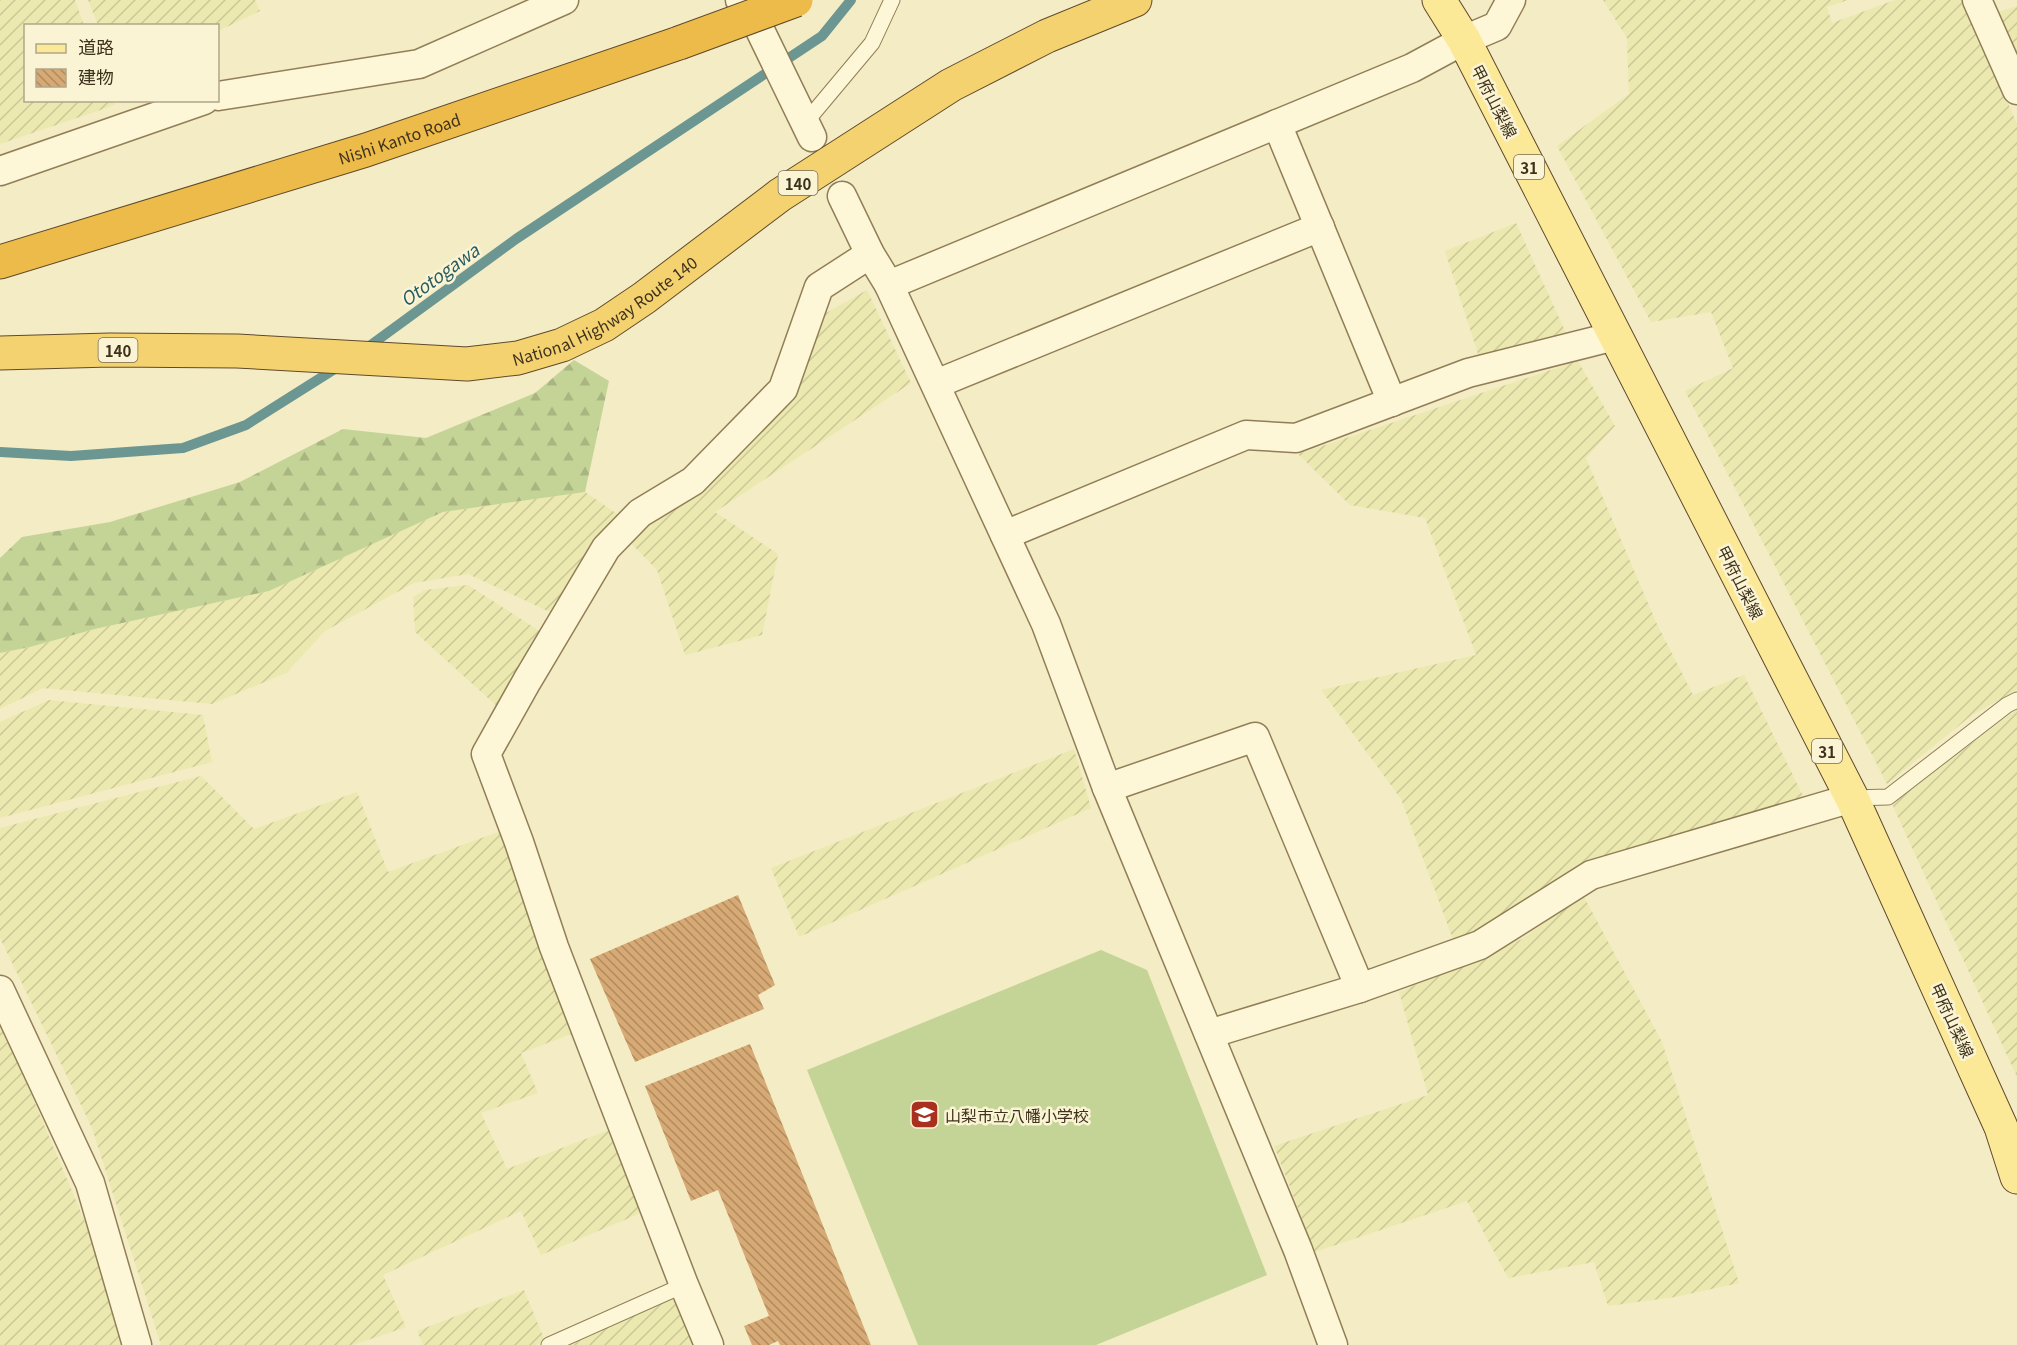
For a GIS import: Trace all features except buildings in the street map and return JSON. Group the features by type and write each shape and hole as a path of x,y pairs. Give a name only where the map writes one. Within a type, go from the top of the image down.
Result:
{"highway":[{"name":"Nishi Kanto Road","path":"0,262 366,150 679,43 796,0"},
{"name":"National Highway Route 140","path":"0,353 110,350 237,351 467,364 518,358 562,345 604,325 644,298 780,195 951,85 1047,36 1135,0"}],"main road":[{"name":"甲府山梨線","path":"1439,0 1464,40 1852,798 2001,1127 2017,1177"}],"street":[{"path":"219,96 419,64 564,0"},
{"path":"740,0 759,28 803,120"},
{"path":"889,285 1412,68 1464,40 1497,26 1510,0"},
{"path":"1977,0 2017,90"},
{"path":"0,171 198,102"},
{"path":"1277,124 1392,402"},
{"path":"842,196 870,254 889,285 1046,624 1107,788 1298,1250 1333,1345"},
{"path":"936,384 1320,227"},
{"path":"709,1345 554,947 519,842 486,754 606,548 640,513 693,480 783,389 819,287 870,254"},
{"path":"1005,536 1246,435 1296,438 1468,374 1615,336"},
{"path":"1107,788 1255,737 1360,988"},
{"path":"1209,1034 1360,988 1480,945 1591,875 1852,798"},
{"path":"0,990 90,1183 137,1345"}],"lane":[{"path":"803,120 872,43 892,0"},
{"path":"1852,798 1888,796 2007,705 2017,700"},
{"path":"549,1345 684,1285"}],"shaded area":[{"path":"0,0 75,0 84,24 24,24 24,102 114,102 115,105 0,144"},
{"path":"88,0 255,0 260,11 219,31 219,24 98,24"},
{"path":"1603,0 1848,0 1827,7 1832,23 1895,0 1963,0 2017,124 2017,690 1972,715 1887,784 1685,391 1733,368 1711,312 1651,322 1557,146 1629,94 1627,38"},
{"path":"2017,6 2017,56 1998,12"},
{"path":"1516,223 1566,333 1479,357 1445,251"},
{"path":"867,290 911,383 715,512 778,554 762,635 685,655 657,570 626,538 705,480 812,321"},
{"path":"1578,361 1615,426 1586,458 1656,622 1693,695 1744,675 1804,798 1454,942 1401,799 1321,690 1476,655 1425,518 1350,505 1298,454"},
{"path":"585,492 620,516 552,613 468,574 414,583 325,631 286,673 212,704 43,688 0,709 0,653 95,629 269,591 443,512"},
{"path":"468,585 544,634 499,708 415,632 413,597 425,590"},
{"path":"49,700 203,715 212,762 0,818 0,722"},
{"path":"2017,709 2017,1077 1892,804"},
{"path":"1074,749 1091,808 799,937 771,868"},
{"path":"201,776 254,829 357,792 388,872 501,831 574,1033 521,1053 538,1093 481,1113 507,1169 612,1129 641,1213 541,1255 521,1211 383,1275 406,1327 353,1345 161,1345 92,1128 0,938 0,828"},
{"path":"1583,895 1662,1042 1739,1283 1675,1297 1608,1306 1594,1262 1508,1278 1467,1201 1315,1252 1274,1146 1428,1095 1399,992 1522,939"},
{"path":"0,1020 93,1241 125,1345 0,1345"},
{"path":"524,1290 545,1341 536,1345 423,1345 417,1331"},
{"path":"675,1298 695,1345 567,1345 597,1331"}],"green space":[{"path":"574,360 609,381 585,492 443,512 269,591 95,629 0,653 0,558 22,537 110,522 240,482 343,429 426,438 535,393"},
{"path":"1101,950 1147,970 1267,1275 1096,1345 918,1345 807,1070"}],"waterway":[{"name":"Ototogawa","path":"364,350 516,239 822,36 851,0"},
{"name":"Ototogawa","path":"0,452 71,456 183,448 246,425 341,365"}],"place":[{"name":"山梨市立八幡小学校","path":"924,1115"}]}
